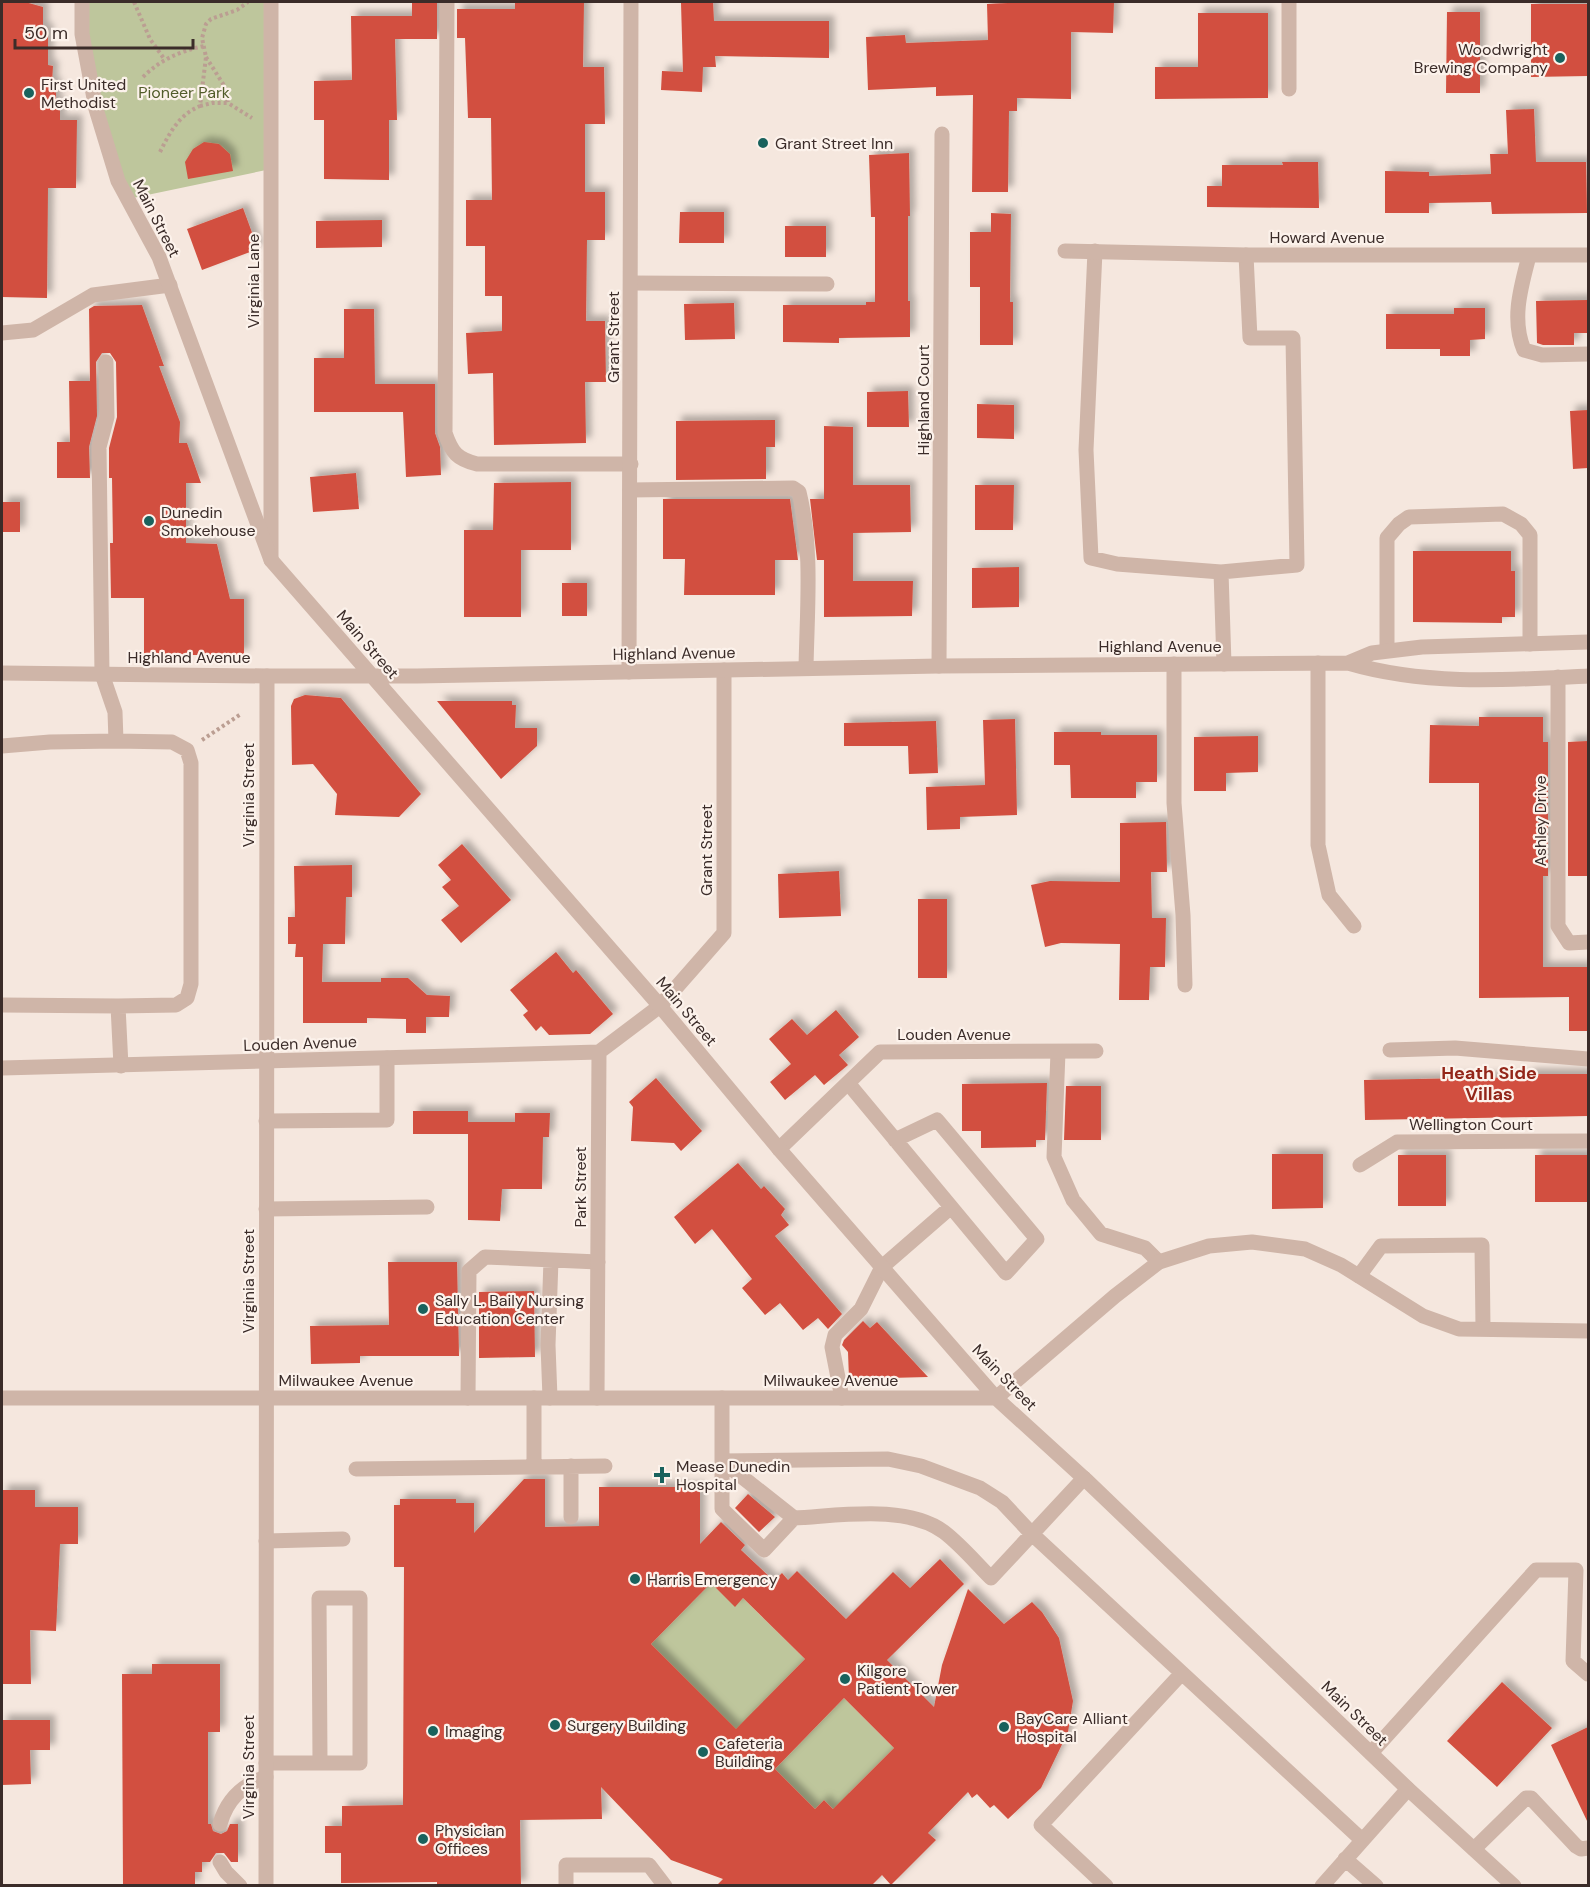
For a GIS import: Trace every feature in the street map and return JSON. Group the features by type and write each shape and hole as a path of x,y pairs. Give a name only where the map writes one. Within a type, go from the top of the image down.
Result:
{"street":[{"name":"Main Street","path":"82,2 82,34 96,109 118,181 159,257 272,560 660,1006 779,1149 996,1398 1084,1478 1408,1789 1514,1886"},
{"name":"Virginia Lane","path":"272,2 272,560"},
{"path":"447,2 446,433 450,448 463,461 477,465 631,464"},
{"name":"Grant Street","path":"629,672 631,2"},
{"path":"1289,2 1289,89"},
{"name":"Highland Court","path":"939,666 942,134"},
{"name":"Howard Avenue","path":"1065,250 1246,255 1588,255"},
{"path":"1095,251 1086,450 1091,558 1117,564 1221,572 1298,565 1293,338 1250,338 1246,255"},
{"path":"1529,256 1517,308 1518,337 1524,350 1542,355 1588,354"},
{"path":"631,283 827,284"},
{"path":"2,333 33,330 93,295 170,285"},
{"path":"106,362 107,417 99,447 102,674 115,712 116,741"},
{"path":"630,490 793,488 800,492 805,516 807,568 806,668"},
{"path":"1387,650 1388,538 1399,524 1409,517 1503,513 1521,524 1530,535 1530,645"},
{"path":"1221,572 1224,664"},
{"name":"Highland Avenue","path":"1348,663 1372,653 1387,650 1588,642"},
{"path":"1318,663 1318,845 1329,895 1354,926"},
{"name":"Highland Avenue","path":"2,673 371,676 939,666 1348,663 1372,670 1440,678 1496,681 1588,676"},
{"path":"1174,664 1174,804 1184,915 1185,985"},
{"name":"Grant Street","path":"660,1006 724,933 724,670"},
{"name":"Virginia Street","path":"266,1886 267,676"},
{"name":"Ashley Drive","path":"1558,677 1558,926 1569,943 1588,942"},
{"path":"2,746 50,742 172,742 187,750 191,763 190,984 187,998 176,1005 2,1005"},
{"path":"118,1006 121,1066"},
{"path":"599,1052 660,1006"},
{"path":"1390,1050 1455,1048 1588,1059"},
{"name":"Louden Avenue","path":"2,1068 599,1052"},
{"name":"Park Street","path":"597,1398 599,1052"},
{"path":"1058,1052 1054,1156 1073,1200 1101,1234 1145,1248 1159,1262"},
{"name":"Louden Avenue","path":"779,1149 880,1053 1096,1052"},
{"path":"266,1121 387,1120 387,1058"},
{"path":"848,1083 895,1140 1006,1273 1037,1239 937,1120 895,1140"},
{"name":"Wellington Court","path":"1360,1165 1397,1142 1588,1140"},
{"path":"266,1209 427,1207"},
{"path":"842,1398 832,1347 835,1335 861,1308 882,1267 951,1207"},
{"path":"996,1398 1115,1296 1159,1262 1209,1246 1252,1242 1305,1249 1341,1265 1423,1316 1459,1329 1588,1331"},
{"path":"1359,1276 1381,1246 1482,1245 1483,1328"},
{"path":"468,1398 469,1271 484,1257 598,1262"},
{"path":"534,1467 549,1345 551,1260"},
{"name":"Milwaukee Avenue","path":"2,1398 996,1398"},
{"path":"722,1398 722,1509 764,1551 794,1518"},
{"path":"722,1461 888,1459 921,1466 980,1488 1002,1502 1032,1534 1362,1840"},
{"path":"722,1461 794,1518 889,1514 918,1519 944,1532 991,1578 1084,1478"},
{"path":"571,1466 571,1517"},
{"path":"356,1469 605,1466"},
{"path":"266,1541 343,1539"},
{"path":"1371,1753 1536,1570 1576,1570 1573,1661 1588,1674"},
{"path":"220,1824 229,1802 241,1789 266,1770 320,1762 360,1763 360,1598 319,1598 320,1762"},
{"path":"1106,1886 1041,1825 1182,1673"},
{"path":"1322,1886 1408,1789"},
{"path":"1474,1849 1526,1798 1531,1798 1576,1846 1581,1849 1588,1848"},
{"path":"1345,1859 1376,1886"},
{"path":"220,1862 240,1886"},
{"path":"566,1886 566,1865 649,1865 665,1886"}],"path":[{"path":"134,2 150,39 165,60"},
{"path":"200,105 206,57 202,38 206,24 212,19 237,10 248,2"},
{"path":"143,78 152,68 165,60 185,50 204,46"},
{"path":"206,57 225,87 228,103"},
{"path":"160,152 170,131 182,117 200,105 228,103 252,118"},
{"path":"187,750 242,714"}],"green space":[{"name":"Pioneer Park","path":"82,2 271,2 271,169 128,199 96,109"},
{"path":"711,1583 735,1606 743,1598 805,1659 757,1708 741,1735 651,1644"},
{"path":"844,1698 894,1748 849,1793 893,1868 824,1800 815,1809 775,1769"}],"building":[{"name":"First United Methodist","path":"2,2 25,2 43,7 43,28 48,29 48,65 53,66 52,83 56,83 56,103 60,104 60,120 77,120 76,188 48,188 47,298 2,297"},
{"path":"412,2 437,2 437,39 395,39 397,120 389,120 389,180 324,179 324,120 314,120 314,81 352,80 351,16 412,16"},
{"path":"515,2 584,2 583,67 604,67 605,124 585,124 585,192 605,192 605,240 587,240 586,321 605,321 606,382 585,382 586,443 494,445 493,373 468,374 466,333 502,331 502,296 485,296 485,246 466,246 466,200 492,200 491,118 468,118 465,38 457,38 457,9 515,9"},
{"path":"713,2 714,21 829,21 829,58 715,56 716,67 703,67 702,92 661,90 662,71 683,72 681,3"},
{"path":"1114,2 1113,33 1071,32 1071,99 1017,98 1017,111 1009,111 1008,192 972,192 973,95 936,96 936,87 868,90 866,37 905,35 906,43 988,40 987,4"},
{"name":"Woodwright Brewing Company","path":"1531,4 1588,4 1588,76 1531,77"},
{"path":"1447,12 1480,12 1480,93 1446,93"},
{"path":"1198,13 1268,13 1268,98 1155,99 1155,67 1198,67"},
{"path":"1534,109 1536,162 1586,162 1587,213 1492,214 1491,202 1429,203 1429,213 1385,213 1385,171 1429,172 1429,176 1491,174 1490,154 1508,154 1506,110"},
{"path":"204,142 219,144 230,154 233,171 188,179 185,162 193,149"},
{"path":"909,153 908,301 910,301 910,337 839,338 839,343 783,342 783,305 866,305 866,302 875,302 875,217 871,217 869,155"},
{"path":"1282,162 1318,162 1319,208 1207,207 1207,186 1222,186 1222,165 1283,165"},
{"path":"243,208 258,249 202,270 187,229"},
{"path":"680,212 724,212 724,243 679,243"},
{"path":"991,213 1011,214 1010,302 1013,302 1013,345 980,345 980,287 970,287 970,232 991,232"},
{"path":"382,220 382,247 316,248 316,221"},
{"path":"785,226 826,226 826,257 785,257"},
{"path":"1588,300 1588,333 1574,333 1574,345 1537,343 1536,301"},
{"path":"734,303 735,339 685,340 684,304"},
{"path":"142,305 164,366 159,366 180,422 179,443 187,443 201,483 186,483 186,543 217,544 230,599 244,599 244,655 144,655 144,598 111,598 110,543 113,543 109,448 117,417 116,362 110,353 102,353 96,362 97,416 89,447 90,478 57,478 57,442 70,442 69,381 90,381 89,309 94,306"},
{"path":"1454,308 1485,308 1485,339 1470,340 1470,356 1440,356 1440,349 1386,349 1386,314 1454,314"},
{"path":"344,309 374,309 375,384 435,384 435,433 440,447 441,475 406,477 403,412 314,412 314,358 344,358"},
{"path":"908,391 909,427 867,427 867,392"},
{"path":"977,404 1014,405 1014,439 977,438"},
{"path":"1588,410 1588,468 1573,469 1570,411"},
{"path":"775,420 775,447 766,447 766,479 676,480 676,421"},
{"path":"824,426 853,427 853,485 910,485 911,532 853,533 853,581 913,581 912,616 824,617 824,560 817,560 810,499 824,499"},
{"path":"356,473 359,509 313,512 310,477"},
{"path":"571,482 571,550 521,550 521,617 464,617 464,530 493,530 494,483"},
{"path":"975,485 1014,485 1013,530 975,530"},
{"path":"663,499 790,499 798,560 775,560 775,595 684,595 685,559 663,559"},
{"path":"2,502 20,502 20,532 2,532"},
{"path":"1413,551 1511,551 1511,571 1515,571 1515,617 1502,617 1502,623 1413,622"},
{"path":"1019,567 1019,607 972,608 972,568"},
{"path":"562,583 587,583 587,616 562,616"},
{"path":"305,695 341,698 421,794 399,817 335,815 337,794 313,764 292,765 291,706 294,699"},
{"path":"437,701 512,701 512,705 516,705 515,728 537,728 537,746 501,779"},
{"path":"1479,717 1543,717 1543,742 1548,742 1548,876 1543,876 1543,967 1588,967 1588,1031 1569,1031 1569,997 1479,998 1479,783 1429,783 1430,725 1479,726"},
{"path":"1015,719 1017,815 960,817 960,829 927,830 926,787 985,785 983,720"},
{"path":"936,721 938,773 909,774 908,746 844,746 844,723"},
{"path":"1054,732 1157,735 1157,782 1136,782 1136,798 1071,798 1070,765 1054,765"},
{"path":"1258,736 1258,772 1226,773 1226,791 1194,791 1194,737"},
{"path":"1588,741 1588,876 1568,876 1568,742"},
{"path":"1166,822 1167,872 1151,872 1152,918 1166,918 1165,967 1150,967 1149,1000 1119,1000 1120,944 1061,943 1045,947 1031,885 1050,881 1120,882 1120,823"},
{"path":"462,844 511,900 461,943 441,920 459,906 442,887 451,880 438,865"},
{"path":"352,865 352,897 346,897 345,944 323,944 322,982 381,982 381,978 408,978 427,995 450,996 449,1017 426,1017 426,1033 406,1033 406,1019 367,1018 367,1023 303,1023 303,957 295,957 296,944 288,944 288,917 295,917 294,866"},
{"path":"839,871 841,916 779,918 778,874"},
{"path":"918,899 947,899 947,978 918,978"},
{"path":"556,952 573,973 576,970 613,1014 590,1034 549,1035 541,1026 536,1031 523,1015 528,1011 510,990"},
{"path":"836,1010 859,1037 839,1055 848,1065 824,1085 815,1075 785,1100 770,1082 791,1064 769,1039 792,1019 807,1035"},
{"path":"1528,1074 1588,1074 1588,1116 1365,1120 1364,1080 1528,1077"},
{"path":"656,1078 702,1131 681,1151 674,1143 631,1141 633,1107 629,1102"},
{"path":"1047,1083 1045,1140 1036,1140 1036,1147 981,1148 981,1131 962,1131 962,1084"},
{"path":"1066,1086 1101,1086 1101,1140 1064,1140"},
{"path":"413,1111 468,1111 468,1122 515,1122 515,1113 550,1113 549,1137 543,1137 542,1189 502,1189 500,1221 468,1220 468,1134 413,1134"},
{"path":"1272,1154 1323,1154 1323,1208 1272,1209"},
{"path":"1398,1155 1446,1155 1446,1206 1398,1206"},
{"path":"1535,1155 1588,1155 1588,1202 1535,1202"},
{"path":"738,1163 761,1189 764,1186 785,1209 781,1215 789,1225 775,1236 842,1314 828,1329 818,1318 803,1330 780,1303 765,1315 742,1288 752,1279 712,1229 695,1244 674,1217"},
{"name":"Sally L. Baily Nursing Education Center","path":"388,1262 457,1262 459,1356 360,1356 360,1363 311,1364 310,1326 389,1325"},
{"path":"534,1291 535,1357 479,1358 479,1292"},
{"path":"863,1321 870,1328 877,1322 928,1377 849,1379 848,1352 842,1345"},
{"path":"524,1479 545,1479 545,1527 599,1526 599,1487 700,1487 700,1544 721,1522 745,1545 741,1550 774,1581 782,1573 788,1580 797,1571 846,1619 893,1572 910,1588 940,1559 964,1584 887,1660 934,1707 942,1665 968,1589 1004,1624 1032,1602 1042,1612 1059,1638 1073,1701 1068,1732 1041,1788 1008,1819 994,1805 990,1808 977,1794 972,1798 968,1792 928,1833 936,1840 891,1885 882,1875 871,1886 716,1886 723,1879 671,1860 601,1787 602,1819 520,1820 521,1886 437,1886 437,1882 341,1883 341,1853 325,1853 325,1826 342,1826 342,1806 403,1805 404,1567 394,1567 394,1505 400,1505 400,1499 456,1499 456,1503 474,1503 474,1533","holes":["711,1583 735,1607 743,1598 805,1659 736,1729 651,1644","844,1698 894,1748 833,1809 824,1800 815,1809 775,1769"]},
{"path":"2,1490 35,1490 35,1507 78,1507 78,1544 60,1544 56,1631 30,1630 31,1684 2,1684"},
{"path":"748,1494 775,1517 759,1532 735,1508"},
{"path":"152,1664 220,1664 220,1732 208,1732 208,1824 211,1824 213,1831 221,1834 227,1831 230,1824 238,1824 238,1862 231,1862 224,1853 216,1853 210,1862 202,1862 202,1872 195,1872 195,1886 123,1886 122,1674 152,1674"},
{"path":"1502,1682 1552,1728 1497,1787 1447,1741"},
{"path":"2,1720 50,1720 50,1750 30,1750 31,1784 2,1785"},
{"path":"1588,1727 1588,1823 1551,1745"}],"place":[{"name":"Woodwright Brewing Company","path":"1560,58"},
{"name":"First United Methodist","path":"29,93"},
{"name":"Grant Street Inn","path":"763,143"},
{"name":"Dunedin Smokehouse","path":"149,521"},
{"name":"Sally L. Baily Nursing Education Center","path":"423,1309"},
{"name":"Mease Dunedin Hospital","path":"662,1475"},
{"name":"Harris Emergency","path":"635,1579"},
{"name":"Kilgore Patient Tower","path":"845,1679"},
{"name":"Surgery Building","path":"555,1725"},
{"name":"BayCare Alliant Hospital","path":"1004,1727"},
{"name":"Imaging","path":"433,1731"},
{"name":"Cafeteria Building","path":"703,1752"},
{"name":"Physician Offices","path":"423,1839"}],"district":[{"name":"Heath Side Villas","path":"1489,1083"}]}
